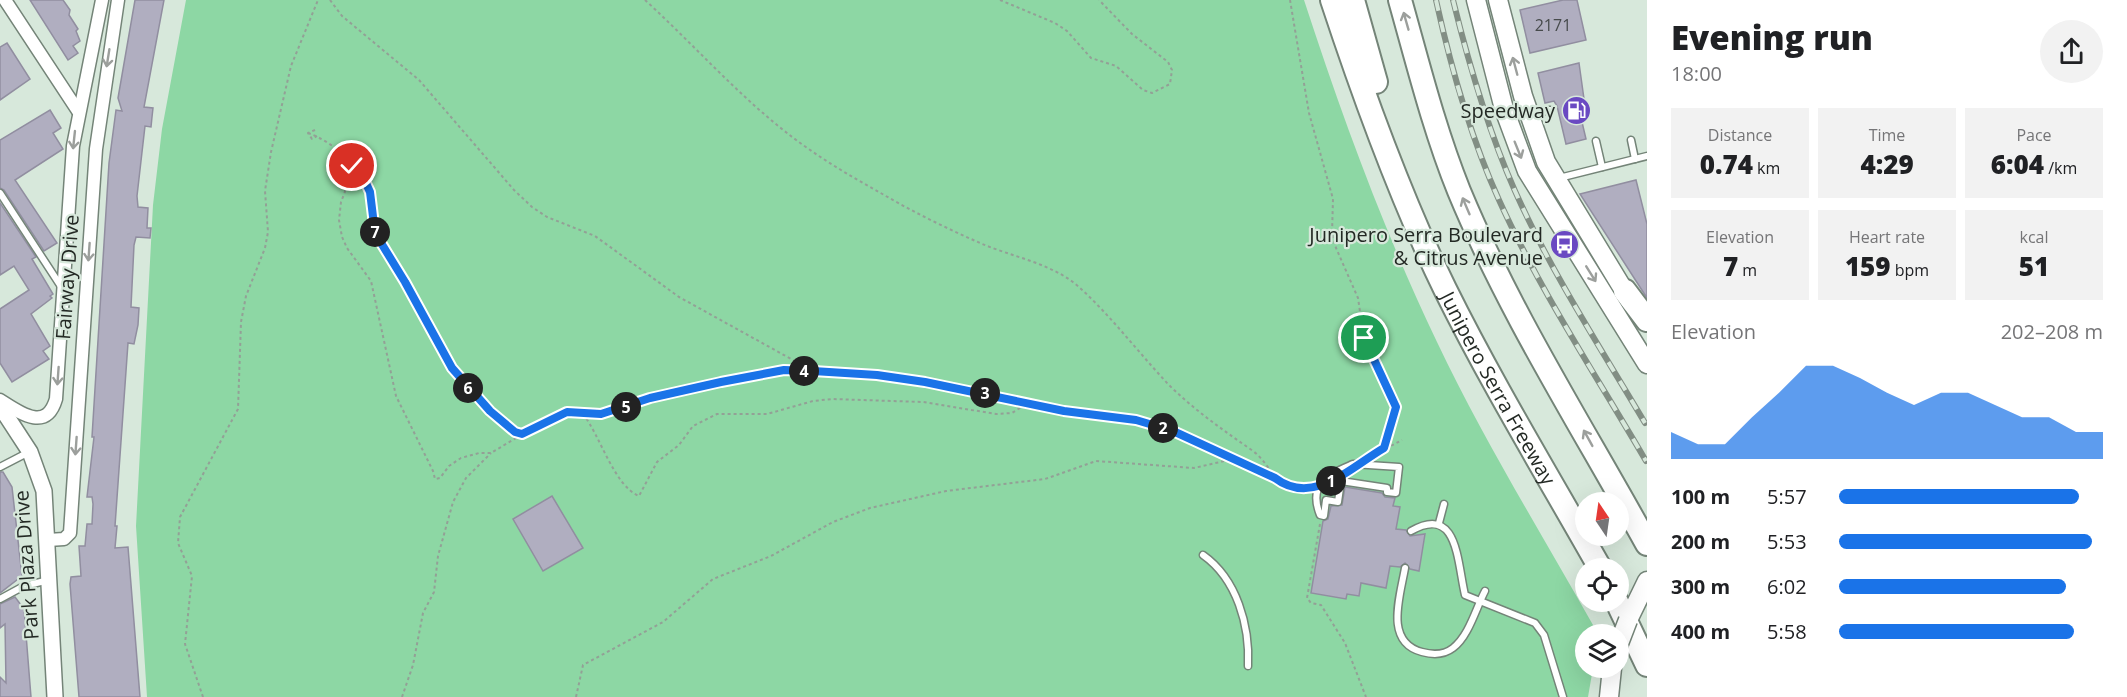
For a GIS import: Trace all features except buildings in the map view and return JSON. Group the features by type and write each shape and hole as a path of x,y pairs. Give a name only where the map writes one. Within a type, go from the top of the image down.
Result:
{"highway":[{"name":"Junipero Serra Freeway","path":"1332,0 1413,217 1458,314 1594,558"},
{"path":"1353,0 1413,217"},
{"path":"1400,0 1432,116 1469,214 1514,306 1647,544"},
{"path":"1625,291 1647,320"},
{"path":"1622,612 1647,665"}],"main road":[{"path":"1476,0 1507,119 1524,165 1647,364"},
{"path":"1498,0 1539,146 1555,180 1647,330"},
{"path":"1537,189 1555,180"},
{"path":"1628,624 1647,581"},
{"path":"1609,697 1611,678"}],"street":[{"path":"5,0 78,111"},
{"name":"Fairway Drive","path":"0,400 31,418 46,415 54,406 71,165 78,111 102,0"},
{"name":"Fairway Drive","path":"48,540 64,539 70,532 96,140 118,0"},
{"name":"Park Plaza Drive","path":"0,406 30,452 44,491 55,697"}],"lane":[{"path":"1529,115 1550,110"},
{"path":"1631,140 1635,159"},
{"path":"1596,141 1602,167"},
{"path":"1555,180 1647,156"},
{"path":"0,193 63,290"},
{"path":"0,467 30,452"},
{"path":"1358,465 1399,467 1396,493 1387,492 1387,488 1341,481 1338,502 1326,500 1324,516 1322,515 1318,499 1326,475 1358,465"},
{"path":"1439,523 1444,504"},
{"path":"1411,531 1426,522 1439,523 1450,532 1465,595 1534,623 1544,635 1563,697"},
{"path":"1203,555 1215,564 1233,590 1246,630 1248,666"},
{"path":"1404,568 1396,616 1398,632 1410,648 1439,654 1453,648 1461,639 1485,591"},
{"path":"0,599 24,586 50,580"}],"path":[{"path":"203,697 185,645 192,576 178,543 180,517 238,409 241,322 246,296 265,248 268,232 265,190 271,152 291,66 318,0"},
{"path":"330,0 342,16 419,80 514,190 532,207 547,217 596,236 679,297 813,371"},
{"path":"645,0 740,93 804,145 877,192 981,244 1039,265 1077,285 1184,399 1228,436 1262,459 1275,478"},
{"path":"1000,0 1055,23 1067,31 1090,58 1116,66 1143,90 1152,93 1170,84 1172,70 1168,62 1132,34 1100,0"},
{"path":"1290,0 1310,113 1333,199 1332,234 1358,298 1364,338 1396,407 1384,448"},
{"path":"315,130 308,133 326,140 364,179 370,192 375,233 452,368 490,411 515,432 522,434"},
{"path":"354,168 341,202 339,220 342,237 347,248 371,281 396,396 435,479 440,478 449,466 461,458 479,453 491,453"},
{"path":"402,697 413,665 423,613 434,592 438,556 453,502 466,478 491,453 522,434 567,412 601,414 650,398 784,370 877,375 925,382 1026,404 1136,420 1173,431 1275,478 1287,487 1299,490 1321,485"},
{"path":"583,413 621,478 632,494 639,496 657,462 679,445 693,426 717,414 767,414 813,401 831,399 923,402 996,414 1012,413 1026,404"},
{"path":"1358,465 1384,448 1402,440"},
{"path":"576,697 583,665 663,622 713,579 771,556 833,522 870,508 946,491 1045,479 1096,461 1194,468 1233,459"},
{"path":"1322,515 1307,598 1311,603 1321,605 1345,643 1366,697"}],"green space":[{"path":"186,0 1304,0 1365,173 1417,300 1473,414 1575,594 1575,612 1585,612 1592,624 1575,624 1575,678 1591,678 1588,697 147,697 136,526 153,205 162,129"}],"railway":[{"path":"1436,0 1462,102 1499,200 1550,300 1646,461"},
{"path":"1453,0 1480,97 1515,191 1560,280 1645,423"}],"place":[{"name":"Speedway","path":"1576,110"},
{"name":"Junipero Serra Boulevard & Citrus Avenue","path":"1564,245"}],"route":[{"path":"352,166 364,179 370,192 375,233 405,282 439,348 452,368 490,411 515,432 522,434 567,412 601,414 650,398 784,370 877,375 984,393 1020,403 1064,411 1136,420 1173,431 1275,478 1287,487 1299,490 1330,481 1350,471 1384,448 1396,415 1396,407 1364,338"}]}
